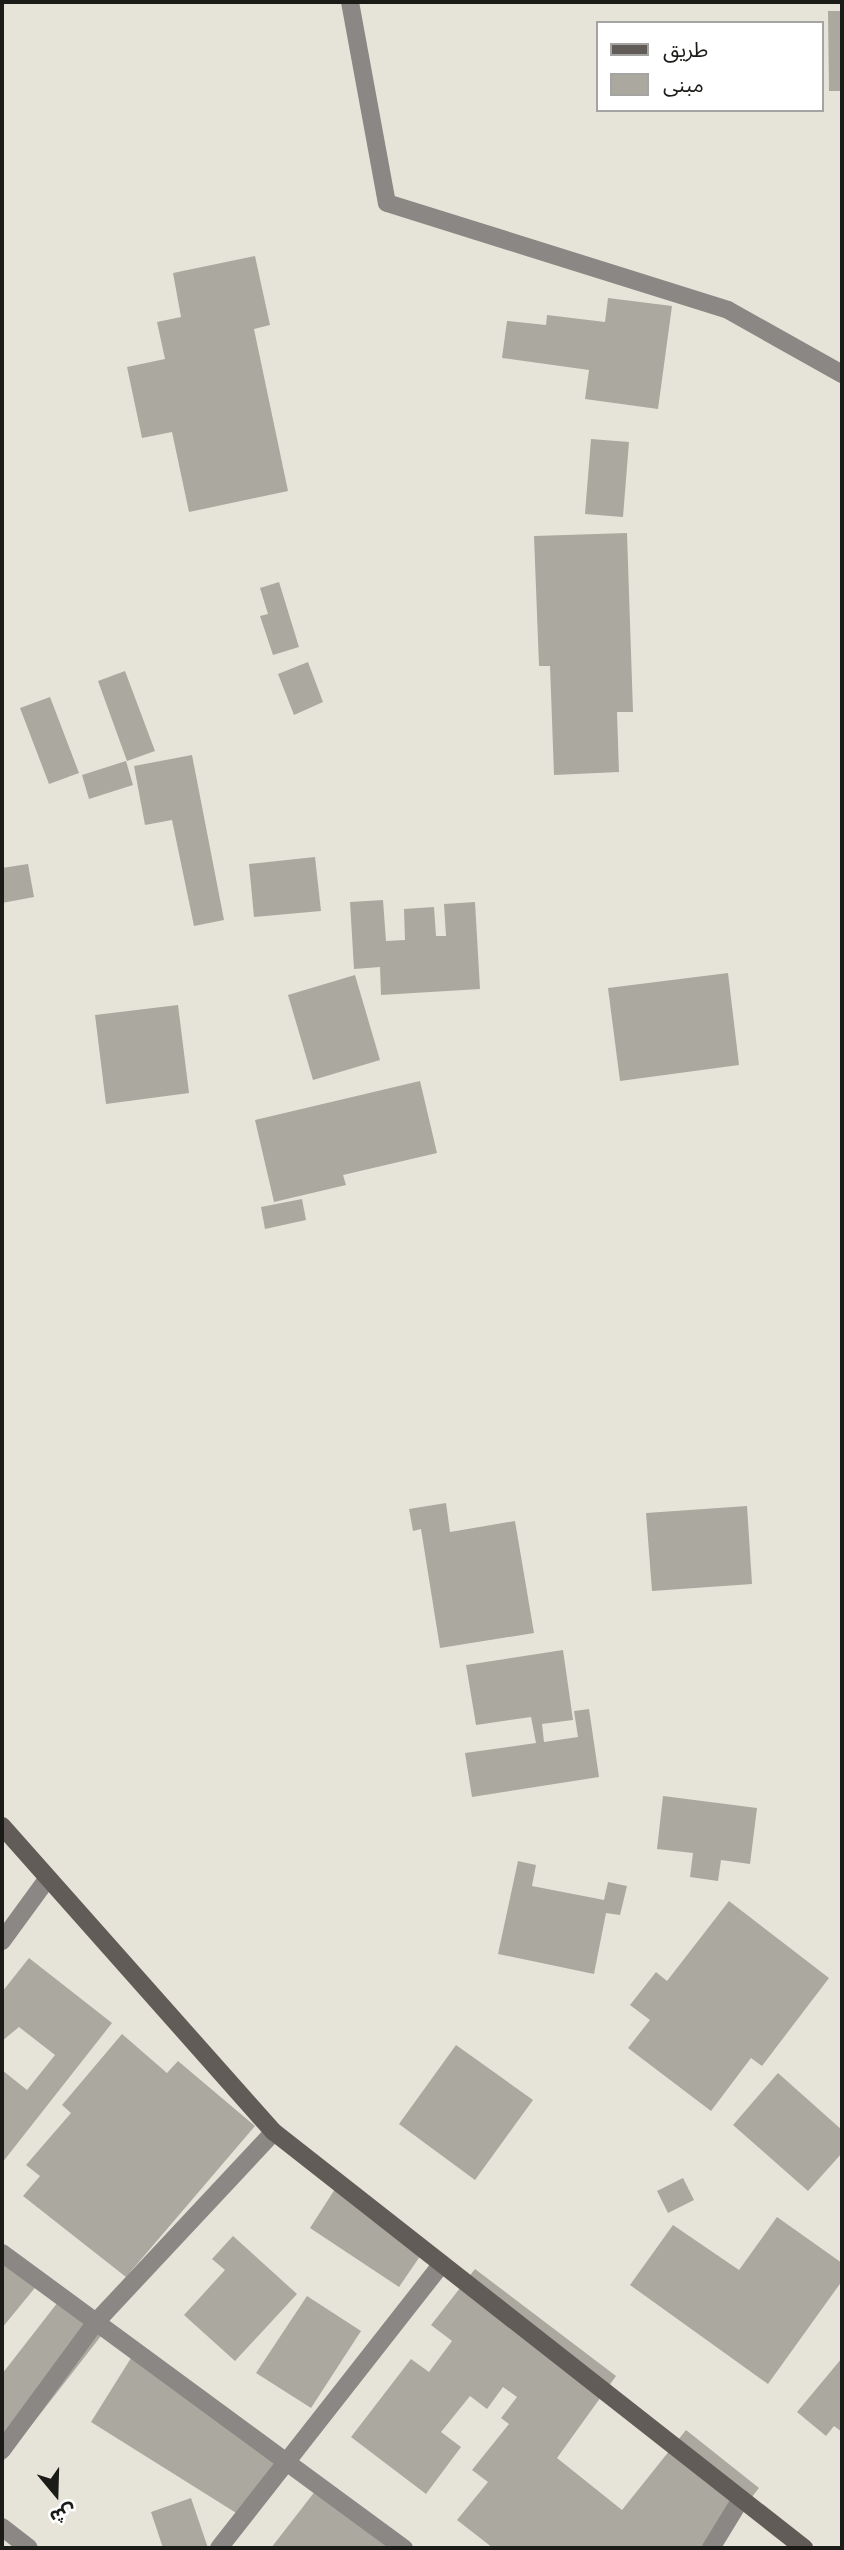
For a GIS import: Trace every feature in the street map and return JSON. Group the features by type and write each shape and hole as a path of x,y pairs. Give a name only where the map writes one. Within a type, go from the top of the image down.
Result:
{"main road":[{"path":"2,1826 274,2132 804,2548"}],"street":[{"path":"350,2 387,202 728,310 842,374"},
{"path":"2,1941 48,1878"},
{"path":"2,2450 96,2322 274,2132"},
{"path":"2,2253 404,2548"},
{"path":"219,2548 284,2460 442,2264"},
{"path":"711,2548 741,2499"},
{"path":"2,2527 29,2548"}],"building":[{"path":"828,11 842,11 842,91 829,91"},
{"path":"255,256 270,325 254,329 288,491 189,512 172,432 142,438 127,367 165,359 157,322 181,317 173,273"},
{"path":"608,298 672,306 658,409 585,399 589,370 502,358 507,321 546,325 547,315 605,322"},
{"path":"591,439 629,442 623,517 585,514"},
{"path":"627,533 633,712 617,712 619,772 554,775 550,666 539,666 534,536"},
{"path":"279,582 299,647 273,655 260,616 268,614 260,588"},
{"path":"308,662 323,702 294,715 278,674"},
{"path":"125,671 155,751 127,761 98,681"},
{"path":"50,697 79,773 49,784 20,708"},
{"path":"192,755 224,920 194,926 172,820 145,825 134,766"},
{"path":"126,761 133,785 89,799 82,775"},
{"path":"315,857 321,911 254,917 249,864"},
{"path":"28,864 34,897 2,903 2,868"},
{"path":"383,900 386,941 405,940 404,909 434,907 436,936 446,936 444,904 475,902 480,989 381,995 380,967 354,969 350,902"},
{"path":"728,973 739,1065 620,1081 608,988"},
{"path":"355,975 380,1060 313,1080 288,995"},
{"path":"178,1005 189,1093 106,1104 95,1015"},
{"path":"420,1081 437,1153 343,1175 346,1185 274,1202 255,1120"},
{"path":"302,1199 306,1220 265,1229 261,1207"},
{"path":"446,1503 450,1532 515,1521 534,1633 440,1648 421,1529 413,1531 409,1509"},
{"path":"747,1506 752,1584 652,1591 646,1513"},
{"path":"563,1650 573,1720 542,1724 544,1742 578,1737 574,1711 589,1709 599,1777 472,1797 465,1753 536,1743 531,1717 476,1725 466,1665"},
{"path":"663,1796 757,1808 750,1864 721,1860 718,1881 690,1877 693,1853 657,1849"},
{"path":"518,1861 536,1865 532,1886 604,1900 608,1882 627,1886 620,1915 606,1913 594,1974 498,1954"},
{"path":"729,1901 829,1978 762,2066 751,2058 711,2111 628,2048 650,2020 630,2005 656,1972 667,1981"},
{"path":"29,1958 112,2023 2,2163 2,2070 27,2090 55,2055 19,2027 2,2041 2,1992"},
{"path":"122,2034 167,2073 178,2061 255,2126 126,2277 23,2196 40,2176 26,2165 71,2113 62,2105"},
{"path":"456,2045 533,2100 475,2180 399,2124"},
{"path":"778,2073 842,2130 842,2153 808,2191 733,2125"},
{"path":"683,2178 694,2200 668,2213 657,2191"},
{"path":"335,2189 425,2249 399,2287 310,2228"},
{"path":"777,2217 842,2263 842,2281 768,2384 630,2285 673,2225 739,2270"},
{"path":"233,2236 297,2294 235,2361 184,2315 225,2270 212,2259"},
{"path":"2,2253 38,2284 2,2328"},
{"path":"475,2269 616,2376 557,2458 622,2510 686,2430 759,2488 711,2548 493,2548 457,2520 488,2482 472,2470 509,2424 501,2418 517,2397 503,2387 487,2409 470,2396 441,2432 461,2447 426,2494 351,2437 411,2359 429,2372 452,2341 431,2325"},
{"path":"307,2296 361,2331 311,2408 256,2373"},
{"path":"58,2302 101,2336 2,2463 2,2374"},
{"path":"131,2358 282,2452 241,2516 91,2422"},
{"path":"842,2358 842,2432 834,2426 826,2436 797,2412"},
{"path":"323,2481 391,2548 271,2548"},
{"path":"191,2498 208,2548 163,2548 151,2512"}]}
